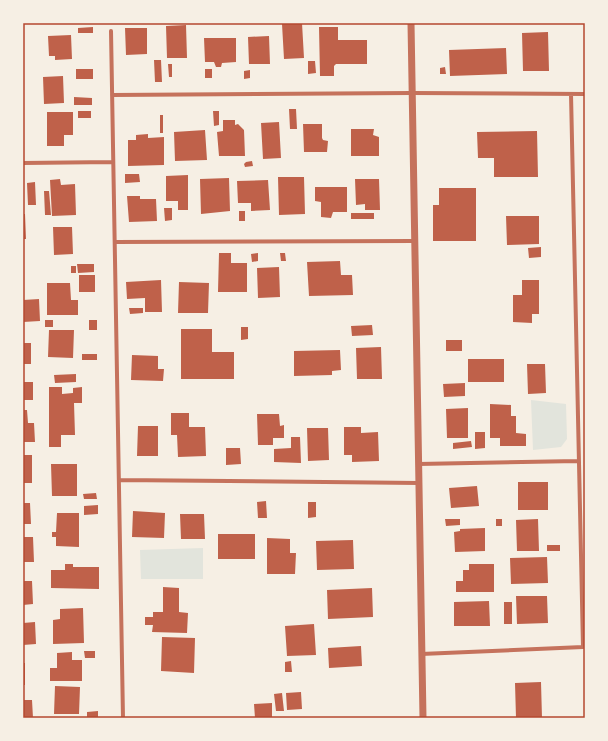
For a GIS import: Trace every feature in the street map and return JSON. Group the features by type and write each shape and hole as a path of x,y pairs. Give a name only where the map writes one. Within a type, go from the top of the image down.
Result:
{"street":[{"path":"411,23 423,718"},
{"path":"111,31 123,718"},
{"path":"112,95 412,93 585,94"},
{"path":"422,654 583,647 571,94"},
{"path":"23,163 113,162"},
{"path":"115,242 414,241"},
{"path":"418,464 578,461"},
{"path":"119,480 419,483"}],"shaded area":[{"path":"531,400 566,404 567,439 561,447 533,450"},
{"path":"203,548 203,579 141,579 140,550"}],"building":[{"path":"302,23 304,58 284,59 282,24"},
{"path":"186,25 187,58 167,58 166,26"},
{"path":"93,27 93,33 78,33 78,28"},
{"path":"319,27 338,27 338,40 367,40 367,64 336,64 334,66 334,76 320,76"},
{"path":"125,28 147,28 147,54 126,55"},
{"path":"548,32 549,71 523,71 522,33"},
{"path":"71,35 72,59 55,60 55,56 49,56 48,36"},
{"path":"269,36 270,64 249,64 248,37"},
{"path":"204,38 236,38 236,62 222,63 221,67 216,67 214,62 205,62"},
{"path":"506,48 507,74 450,76 449,50"},
{"path":"154,60 161,60 162,82 155,82"},
{"path":"308,61 315,61 316,73 308,74"},
{"path":"168,64 172,64 172,77 169,77"},
{"path":"445,67 446,74 440,74 440,68"},
{"path":"76,69 93,69 93,79 76,79"},
{"path":"205,69 212,69 212,78 205,78"},
{"path":"250,70 250,78 244,79 244,71"},
{"path":"63,76 64,103 44,104 43,77"},
{"path":"74,97 92,98 92,105 74,105"},
{"path":"289,109 296,109 297,129 290,129"},
{"path":"78,111 91,111 91,118 78,118"},
{"path":"213,111 219,111 219,125 214,126"},
{"path":"47,112 73,112 73,135 64,135 64,146 47,146"},
{"path":"160,115 163,115 163,133 160,133"},
{"path":"223,120 235,120 235,125 238,124 244,130 245,156 219,156 217,132 223,131"},
{"path":"279,122 281,158 263,159 261,123"},
{"path":"303,124 322,124 322,138 323,140 328,141 327,152 304,152"},
{"path":"351,129 374,129 373,135 379,137 379,156 351,156"},
{"path":"205,130 207,160 175,161 174,132"},
{"path":"537,131 538,177 494,177 494,158 478,158 477,132"},
{"path":"148,134 148,138 164,137 164,165 128,166 128,140 136,140 136,135"},
{"path":"252,161 253,166 245,167 244,164 246,162"},
{"path":"125,174 139,174 140,182 125,183"},
{"path":"188,175 188,210 178,210 178,201 166,201 166,176"},
{"path":"278,177 304,177 305,214 279,215"},
{"path":"229,178 230,211 201,214 200,179"},
{"path":"60,179 61,185 75,184 76,215 52,216 50,180"},
{"path":"355,179 379,179 380,210 365,210 365,204 356,205"},
{"path":"268,180 270,210 251,211 251,203 238,203 237,181"},
{"path":"35,182 36,205 28,205 27,183"},
{"path":"315,187 347,187 347,212 333,212 331,218 321,217 321,202 315,201"},
{"path":"439,188 476,188 476,241 433,241 433,205 439,205"},
{"path":"44,191 49,191 51,215 45,215"},
{"path":"127,196 140,196 140,199 156,199 157,221 129,222"},
{"path":"164,208 172,208 172,220 165,221"},
{"path":"239,211 245,211 245,221 239,221"},
{"path":"351,213 374,213 374,219 351,219"},
{"path":"23,214 25,214 26,239 23,239"},
{"path":"506,216 539,216 539,244 507,245"},
{"path":"53,227 72,227 73,254 54,255"},
{"path":"541,247 541,257 529,258 528,248"},
{"path":"219,253 231,253 231,263 247,263 247,292 218,292"},
{"path":"258,253 258,261 252,262 251,254"},
{"path":"280,253 285,253 286,261 281,261"},
{"path":"340,261 341,275 352,275 353,295 309,296 307,262"},
{"path":"77,264 94,264 94,272 78,273"},
{"path":"71,266 76,266 76,273 71,273"},
{"path":"279,267 280,297 258,298 257,268"},
{"path":"79,275 95,275 95,292 79,292"},
{"path":"161,280 162,312 145,312 145,298 127,299 126,282"},
{"path":"522,280 539,280 539,314 532,314 532,323 513,322 513,295 522,295"},
{"path":"179,282 209,283 208,313 178,313"},
{"path":"47,283 70,283 71,300 78,300 78,315 47,315"},
{"path":"39,299 40,321 23,322 23,300"},
{"path":"129,308 143,308 143,313 130,314"},
{"path":"45,320 53,320 53,327 45,327"},
{"path":"89,320 97,320 97,330 89,330"},
{"path":"372,325 373,335 352,336 351,326"},
{"path":"241,327 248,327 248,339 241,340"},
{"path":"181,329 212,329 212,352 234,352 234,379 181,379"},
{"path":"49,330 74,330 73,358 48,357"},
{"path":"446,340 462,340 462,351 446,351"},
{"path":"23,343 31,343 31,364 23,364"},
{"path":"381,347 382,379 357,379 356,348"},
{"path":"340,350 341,370 332,371 332,375 294,376 294,351"},
{"path":"82,354 97,354 97,360 82,360"},
{"path":"132,355 158,356 158,369 164,369 163,381 131,380"},
{"path":"468,359 504,359 504,382 468,382"},
{"path":"527,364 545,364 546,393 528,394"},
{"path":"76,374 76,382 55,383 54,375"},
{"path":"23,382 33,382 33,400 23,400"},
{"path":"465,383 465,396 444,397 443,384"},
{"path":"49,387 62,387 62,394 73,393 73,388 82,387 82,403 74,403 75,435 61,435 61,447 49,447"},
{"path":"490,404 511,405 511,416 516,416 516,433 526,434 526,446 500,446 500,438 490,438"},
{"path":"468,408 468,438 447,438 446,409"},
{"path":"23,410 27,410 28,423 34,423 35,442 23,442"},
{"path":"171,413 189,413 189,427 205,427 206,456 178,457 177,435 171,435"},
{"path":"257,414 279,414 280,426 284,425 284,438 273,438 273,445 258,445"},
{"path":"138,426 158,426 158,456 137,456"},
{"path":"344,427 361,427 361,433 378,432 379,461 352,462 352,455 344,455"},
{"path":"307,428 328,428 329,460 308,461"},
{"path":"475,432 485,432 485,448 475,449"},
{"path":"291,437 300,437 301,463 274,462 274,449 291,448"},
{"path":"471,441 472,447 453,449 453,443"},
{"path":"226,448 240,448 241,464 226,465"},
{"path":"23,455 32,455 32,483 23,483"},
{"path":"51,464 77,464 77,496 52,496"},
{"path":"518,482 548,482 548,510 518,510"},
{"path":"477,486 479,506 451,508 449,488"},
{"path":"96,493 97,499 84,499 83,494"},
{"path":"266,501 267,518 258,518 257,502"},
{"path":"308,502 316,502 316,517 308,518"},
{"path":"23,503 30,503 31,524 23,524"},
{"path":"98,505 98,514 84,515 84,506"},
{"path":"133,511 165,513 164,538 132,537"},
{"path":"57,513 79,513 79,547 56,546 56,537 52,537 52,532 56,532"},
{"path":"180,514 204,514 205,539 181,539"},
{"path":"445,519 460,519 460,525 446,526"},
{"path":"496,519 502,519 502,526 496,526"},
{"path":"538,519 539,551 517,551 516,520"},
{"path":"485,528 485,551 455,552 454,532 460,531 460,529"},
{"path":"218,534 255,534 255,559 218,559"},
{"path":"23,537 33,537 34,562 23,562"},
{"path":"267,538 290,539 290,553 296,553 295,574 267,574"},
{"path":"353,540 354,569 317,570 316,541"},
{"path":"547,545 560,545 560,551 547,551"},
{"path":"547,557 548,583 511,584 510,558"},
{"path":"65,564 73,564 73,567 99,567 99,589 51,588 51,570 65,570"},
{"path":"469,564 494,564 494,592 456,592 456,581 463,581 463,570 469,570"},
{"path":"23,581 32,581 33,604 23,605"},
{"path":"163,587 179,588 179,612 188,613 187,633 152,632 153,625 145,625 145,617 153,617 153,612 163,612"},
{"path":"372,588 373,617 328,619 327,590"},
{"path":"516,596 547,596 548,623 517,624"},
{"path":"489,601 490,626 454,626 454,602"},
{"path":"504,602 512,602 512,624 504,624"},
{"path":"83,608 84,643 53,644 53,620 60,619 60,609"},
{"path":"35,622 36,644 23,645 23,623"},
{"path":"314,624 316,655 287,656 285,626"},
{"path":"162,637 195,638 194,673 161,671"},
{"path":"361,646 362,666 329,668 328,648"},
{"path":"84,651 95,651 95,658 85,658"},
{"path":"72,652 72,660 82,660 82,681 50,681 50,668 57,668 57,653"},
{"path":"291,661 292,672 285,672 285,662"},
{"path":"23,663 25,663 25,685 23,685"},
{"path":"541,682 542,718 516,718 515,683"},
{"path":"55,686 80,687 79,714 54,714"},
{"path":"301,692 302,709 287,710 286,693"},
{"path":"282,693 284,711 276,711 274,694"},
{"path":"23,700 32,700 33,718 23,718"},
{"path":"272,703 272,718 255,718 254,704"},
{"path":"98,711 98,718 87,718 87,712"}]}
